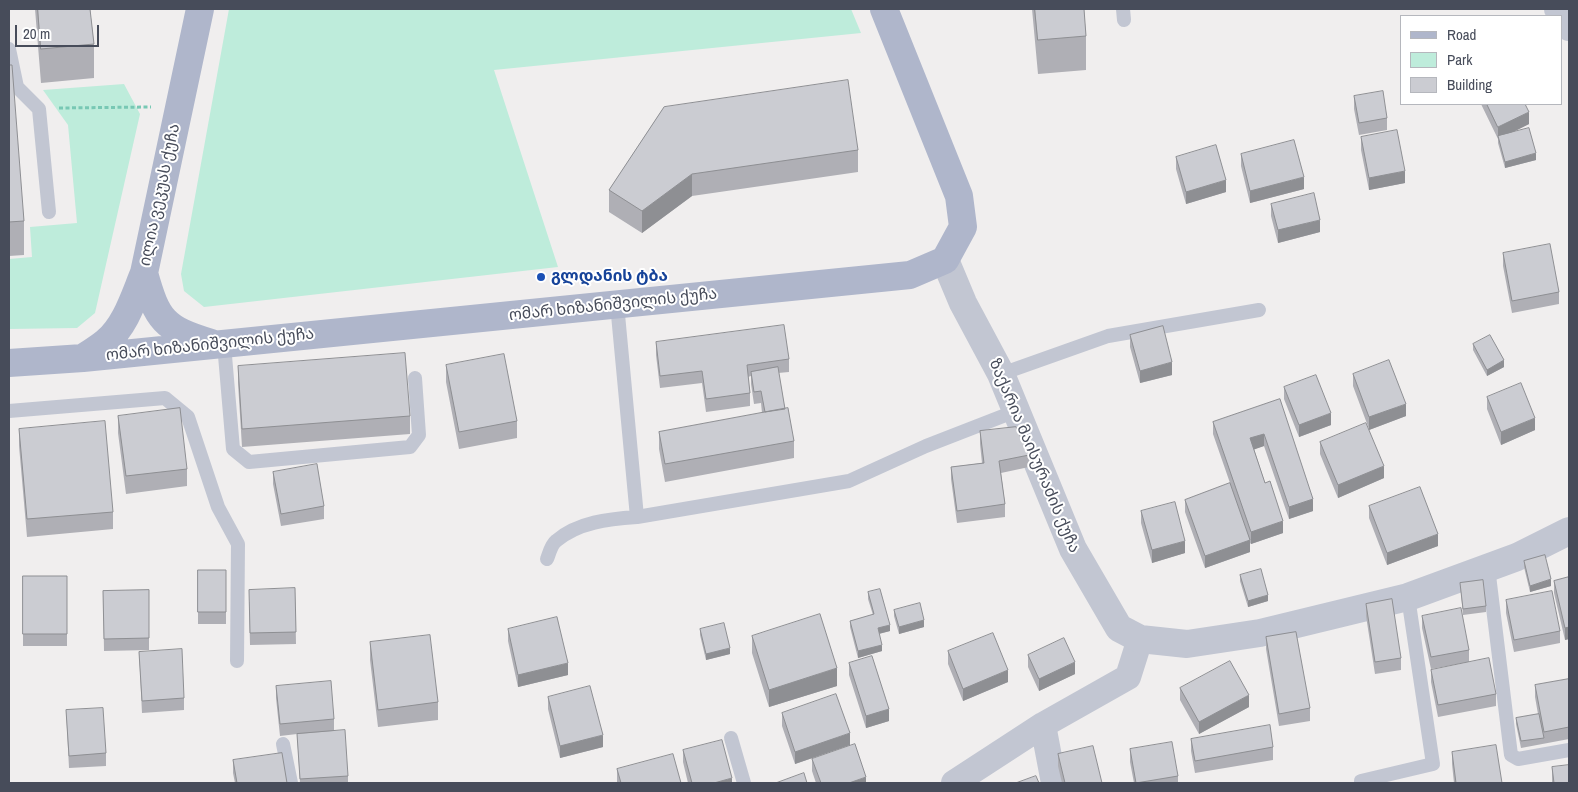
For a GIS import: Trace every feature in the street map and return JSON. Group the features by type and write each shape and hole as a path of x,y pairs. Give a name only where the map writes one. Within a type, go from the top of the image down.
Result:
{"main road":[{"name":"ილია ვეკუას ქუჩა","path":"200,9 144,273 149,294 162,318 180,332 221,344"},
{"path":"884,9 959,196 963,227 945,260"},
{"name":"ომარ ხიზანიშვილის ქუჩა","path":"9,363 83,358 910,275 945,260"},
{"path":"83,358 106,342 116,331 128,312 144,273"}],"street":[{"name":"ზაქარია მაისურაძის ქუჩა","path":"945,260 963,303 1001,374 1073,549 1119,628 1140,639 1187,644 1260,633 1408,597 1488,568 1569,531"},
{"path":"954,783 1043,725 1128,677 1140,639"},
{"path":"1043,725 1054,783"}],"lane":[{"path":"9,49 17,87 39,109 49,212"},
{"path":"618,304 637,517"},
{"path":"1001,374 1108,336 1259,310"},
{"path":"221,344 233,449 249,462 410,447 418,435 415,378"},
{"path":"9,411 165,398 188,417 218,507 238,544 237,661"},
{"path":"547,559 554,542 576,530 604,520 637,517 849,482 926,446 1016,411"},
{"path":"1488,568 1512,755 1518,759 1569,750"},
{"path":"1361,783 1361,781 1433,764 1408,597"},
{"path":"731,738 744,783"},
{"path":"283,744 291,783"}],"path":[{"path":"39,109 179,106"}],"green space":[{"path":"229,9 851,9 861,33 494,70 558,267 204,307 184,291 181,274"},
{"path":"124,84 140,114 95,313 77,328 9,329 9,259 32,257 30,227 77,223 68,125 43,90"}],"building":[{"path":"38,9 90,9 94,44 41,49"},
{"path":"1035,9 1084,9 1086,36 1038,40"},
{"path":"9,65 12,65 24,221 9,222"},
{"path":"848,80 858,150 692,174 642,211 609,190 664,107"},
{"path":"1383,91 1387,118 1359,123 1354,96"},
{"path":"1487,105 1526,105 1529,112 1498,127"},
{"path":"1529,128 1536,153 1505,162 1498,136"},
{"path":"1397,130 1405,171 1369,178 1361,137"},
{"path":"1294,140 1304,177 1250,191 1241,154"},
{"path":"1216,145 1226,180 1186,192 1176,157"},
{"path":"1314,193 1320,220 1278,230 1271,204"},
{"path":"1550,244 1559,292 1512,301 1503,253"},
{"path":"784,325 789,359 747,365 750,393 706,399 702,371 660,376 656,342"},
{"path":"1163,326 1172,362 1140,371 1130,335"},
{"path":"1490,335 1504,360 1487,370 1473,344"},
{"path":"405,353 410,416 242,429 238,366"},
{"path":"504,354 517,421 459,432 446,365"},
{"path":"1389,360 1406,404 1369,417 1353,374"},
{"path":"778,367 785,409 765,412 761,391 754,392 751,372"},
{"path":"1316,375 1331,413 1299,425 1284,387"},
{"path":"1521,383 1535,418 1501,432 1487,397"},
{"path":"1280,399 1313,499 1289,507 1264,434 1250,438 1265,483 1270,481 1283,521 1251,532 1213,422"},
{"path":"180,408 187,469 126,476 118,416"},
{"path":"788,408 794,441 665,464 659,432"},
{"path":"105,421 113,512 27,519 19,429"},
{"path":"1366,423 1384,466 1338,485 1320,442"},
{"path":"1016,427 1029,455 999,461 1005,504 957,511 951,467 984,463 980,431"},
{"path":"317,464 324,506 281,514 273,472"},
{"path":"1230,483 1250,540 1205,556 1185,500"},
{"path":"1420,487 1438,534 1387,553 1369,506"},
{"path":"1175,502 1185,541 1152,550 1141,511"},
{"path":"1545,555 1551,579 1530,586 1524,561"},
{"path":"1261,569 1268,595 1248,601 1240,575"},
{"path":"198,570 226,570 226,612 198,612"},
{"path":"23,576 67,576 67,634 23,634"},
{"path":"1569,577 1569,627 1565,628 1554,581"},
{"path":"1483,580 1486,606 1463,609 1460,583"},
{"path":"295,588 296,632 250,633 249,590"},
{"path":"880,589 890,625 878,628 882,645 858,651 850,621 874,614 868,592"},
{"path":"149,590 149,638 104,639 103,591"},
{"path":"1552,591 1560,631 1514,640 1506,600"},
{"path":"1392,599 1401,658 1375,662 1366,604"},
{"path":"920,603 924,620 899,627 894,610"},
{"path":"1461,608 1469,650 1431,657 1422,616"},
{"path":"820,614 837,668 769,690 752,636"},
{"path":"557,617 568,663 518,675 508,629"},
{"path":"724,623 730,648 706,654 700,629"},
{"path":"1296,632 1310,708 1279,714 1266,637"},
{"path":"993,633 1008,670 963,689 948,651"},
{"path":"430,635 438,702 378,710 370,642"},
{"path":"1064,638 1075,662 1039,679 1028,655"},
{"path":"182,649 184,698 142,701 139,652"},
{"path":"872,656 889,709 866,716 849,663"},
{"path":"1489,658 1496,694 1438,705 1431,670"},
{"path":"1230,661 1249,695 1199,722 1180,688"},
{"path":"1569,679 1569,727 1544,732 1535,685"},
{"path":"331,681 334,719 280,724 276,686"},
{"path":"590,686 603,735 560,746 548,697"},
{"path":"836,694 850,733 795,752 782,713"},
{"path":"103,708 106,753 69,756 66,710"},
{"path":"1539,714 1544,738 1521,741 1516,718"},
{"path":"1270,725 1273,747 1195,761 1191,739"},
{"path":"345,730 348,776 300,779 297,734"},
{"path":"722,740 732,778 714,783 692,783 683,750"},
{"path":"1172,742 1178,776 1136,783 1130,749"},
{"path":"855,744 866,777 849,783 821,783 812,759"},
{"path":"1496,745 1502,783 1456,783 1452,752"},
{"path":"1093,746 1102,783 1065,783 1058,754"},
{"path":"282,753 287,783 237,783 233,760"},
{"path":"673,754 681,783 621,783 617,769"},
{"path":"1569,765 1569,783 1554,783 1552,767"},
{"path":"804,773 807,783 776,783"},
{"path":"1036,776 1039,783 1016,783"}],"place":[{"name":"გლდანის ტბა","path":"541,277"}]}
